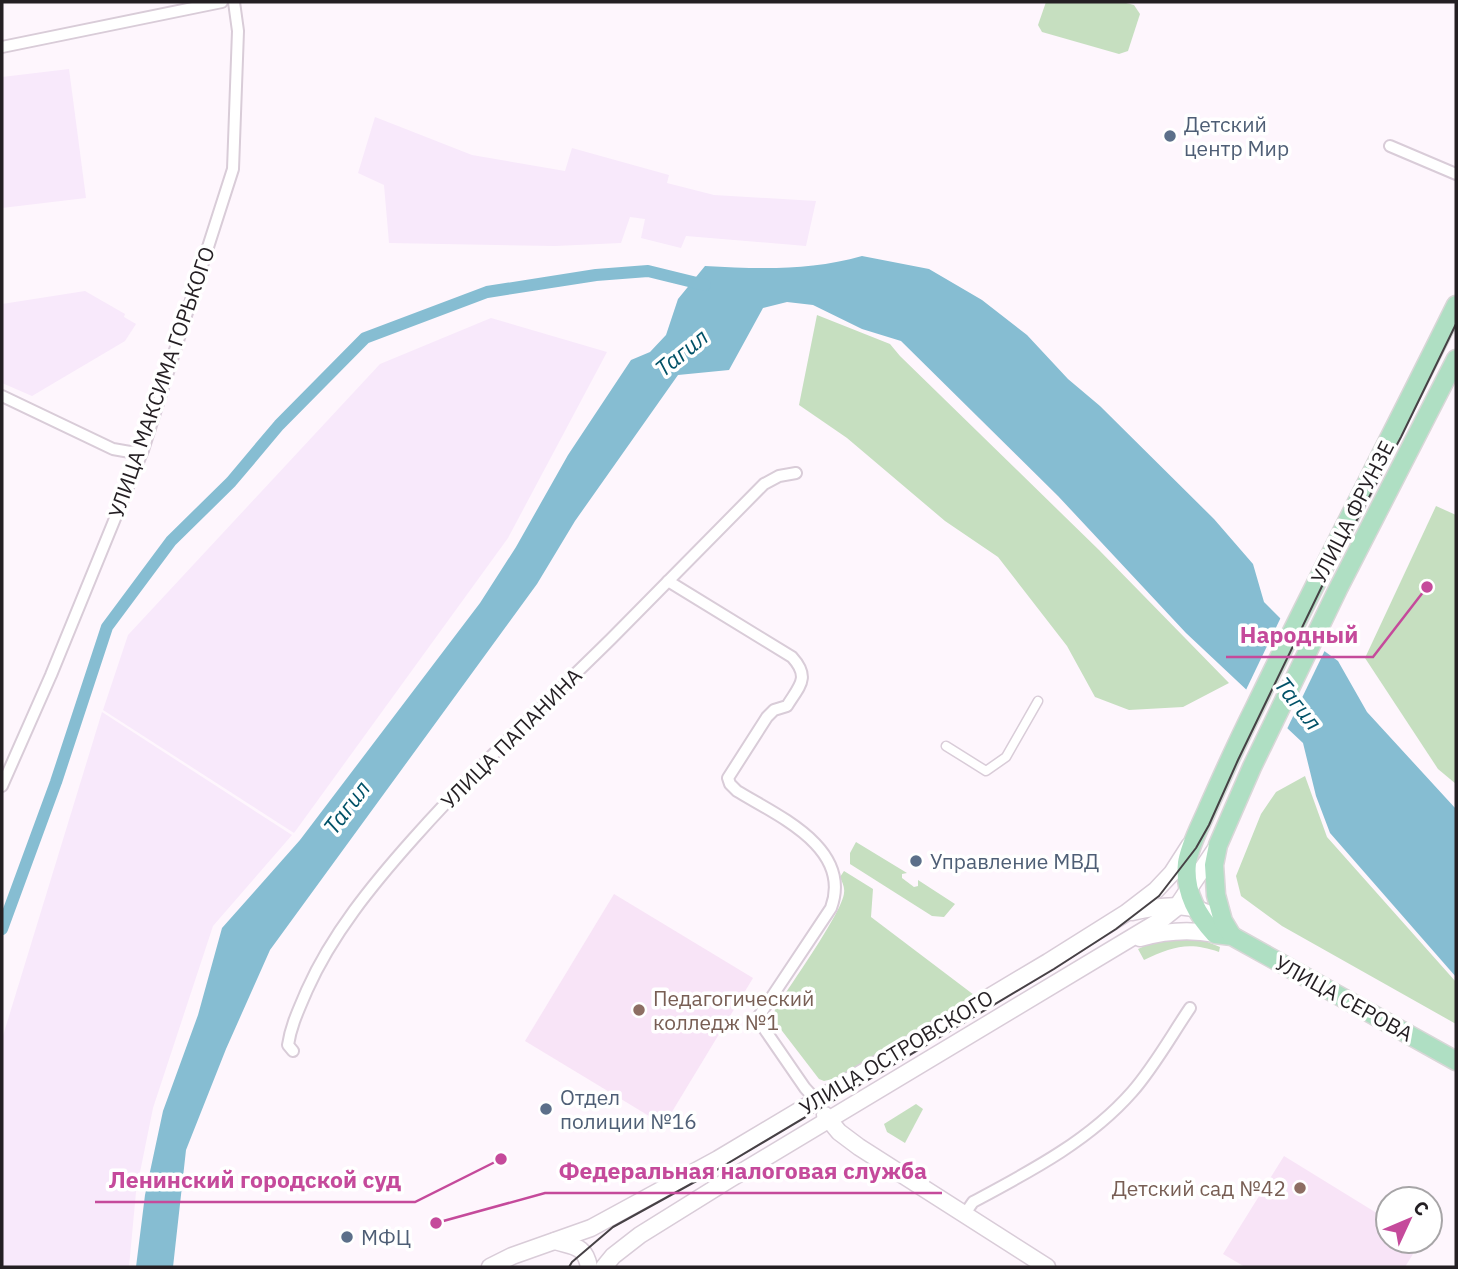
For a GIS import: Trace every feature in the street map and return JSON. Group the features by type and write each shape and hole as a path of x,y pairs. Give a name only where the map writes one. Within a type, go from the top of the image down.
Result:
{"main road":[{"name":"УЛИЦА ФРУНЗЕ","path":"1231,757 1317,579 1456,305"},
{"name":"УЛИЦА ФРУНЗЕ","path":"1218,845 1252,767 1338,589 1456,359"},
{"name":"УЛИЦА ОСТРОВСКОГО","path":"490,1267 512,1256 591,1228 718,1159 1126,913 1156,890 1172,873 1196,834 1231,757"},
{"name":"УЛИЦА СЕРОВА","path":"1196,834 1187,862 1190,890 1186,907 1201,919 1456,1061"},
{"path":"1190,890 1218,845"},
{"path":"1218,845 1214,865 1216,895 1223,930"},
{"path":"1126,913 1171,905 1186,907"},
{"name":"УЛИЦА ОСТРОВСКОГО","path":"604,1267 613,1256 640,1236 1186,907"},
{"name":"УЛИЦА СЕРОВА","path":"1128,942 1155,934 1223,930"},
{"path":"816,1100 839,1132 859,1147 1047,1267"},
{"path":"555,1241 582,1250 587,1256 589,1267"}],"street":[{"path":"2,47 222,2"},
{"name":"УЛИЦА МАКСИМА ГОРЬКОГО","path":"2,786 5,766 51,675 143,450 233,169 238,31 234,2"},
{"path":"1391,146 1456,174"},
{"path":"2,396 113,449 130,452 143,450"},
{"name":"УЛИЦА ПАПАНИНА","path":"293,1051 288,1045 291,1027 321,959 384,871 489,758 764,484 779,476 796,473"},
{"path":"668,581 792,657 803,672 803,681 787,706 774,710 766,717 728,778 737,791 818,844 832,869 835,896 831,908 759,1016 763,1027 816,1100"},
{"path":"946,746 986,771 1006,757 1038,701"},
{"path":"964,1215 973,1202 1062,1151 1107,1117 1134,1090 1190,1009"}],"shaded area":[{"path":"69,69 86,198 2,208 2,77"},
{"path":"375,117 472,155 565,171 572,148 669,175 667,183 714,195 816,201 806,246 686,236 681,248 641,238 645,219 630,217 621,243 555,246 389,243 384,185 358,173"},
{"path":"85,291 125,314 124,317 136,324 125,341 32,396 2,383 2,304"},
{"path":"491,318 607,352 508,538 294,833 103,710 128,635 380,364"},
{"path":"102,712 292,835 213,926 153,1108 136,1192 129,1267 2,1267 2,1039"},
{"name":"Педагогический колледж №1","path":"614,894 753,978 664,1125 525,1041"},
{"name":"Детский сад №42","path":"1284,1156 1374,1211 1374,1255 1412,1255 1405,1267 1245,1267 1223,1254"}],"green space":[{"path":"1046,2 1122,2 1134,5 1140,14 1128,51 1119,54 1042,32 1038,25"},
{"path":"817,315 890,344 1099,550 1229,683 1183,707 1129,710 1095,697 1067,646 998,557 945,521 847,438 799,405"},
{"path":"1436,506 1456,515 1456,784 1438,769 1365,658"},
{"path":"1305,776 1327,837 1456,982 1456,1024 1282,926 1241,896 1236,876 1261,814 1276,792"},
{"path":"856,842 907,873 902,874 902,878 914,887 918,886 918,880 955,904 944,917 932,916 850,864 850,853"},
{"path":"844,871 873,889 871,917 974,995 837,1078 824,1081 819,1079 776,1023 774,1016 775,1009 835,916 844,891 840,877"},
{"path":"1176,939 1205,941 1220,947 1219,952 1189,946 1144,960 1138,949"},
{"path":"916,1104 923,1109 905,1143 887,1132 884,1124"}],"water":[{"name":"Тагил","path":"862,256 929,269 982,300 1027,335 1068,379 1100,406 1214,519 1253,564 1264,602 1283,621 1338,661 1367,712 1456,809 1456,977 1330,833 1316,796 1303,743 1186,633 1058,496 901,341 862,329 813,305 787,302 763,308 729,370 678,375 575,521 537,584 270,950 226,1049 186,1150 173,1267 136,1267 145,1195 163,1111 198,1015 222,928 300,840 480,603 516,547 568,455 631,360 650,352 666,335 678,299 705,266 803,267"}],"pier":[{"path":"1282,615 1326,648 1286,731 1245,692"}],"waterway":[{"path":"2,929 56,782 107,627 171,541 231,482 279,425 365,338 487,292 596,275 648,271 705,285"}],"tram line":[{"path":"569,1267 613,1227 720,1168 1054,969 1116,929 1159,896 1196,848 1209,825 1324,582 1401,437 1456,324"}],"place":[{"name":"Детский центр Мир","path":"1170,136"},
{"name":"Народный","path":"1427,587"},
{"name":"Управление МВД","path":"916,861"},
{"name":"Педагогический колледж №1","path":"639,1010"},
{"name":"Отдел полиции №16","path":"546,1109"},
{"name":"Ленинский городской суд","path":"501,1159"},
{"name":"Детский сад №42","path":"1300,1188"},
{"name":"Федеральная налоговая служба","path":"436,1223"},
{"name":"МФЦ","path":"347,1237"}]}
